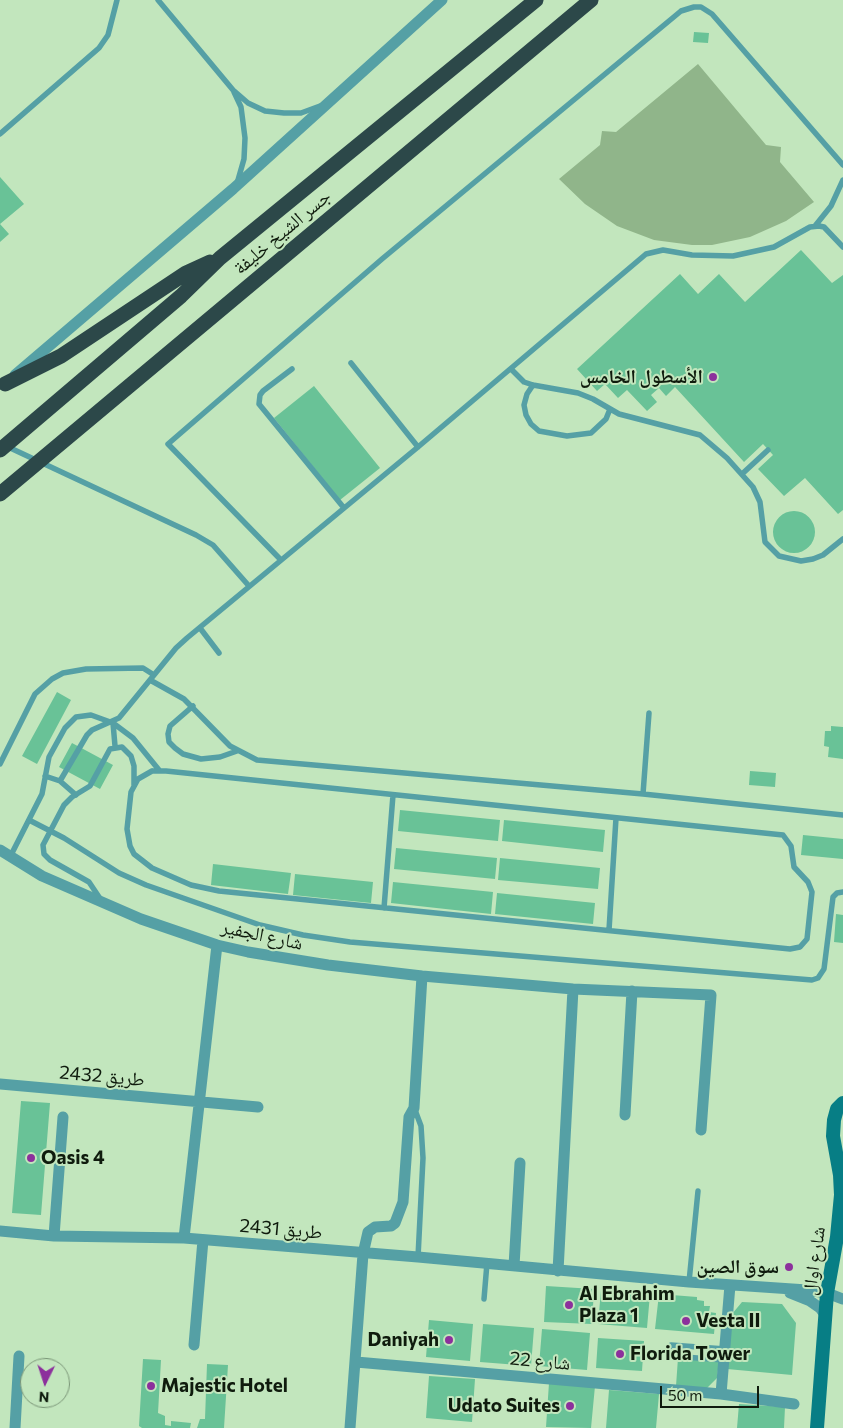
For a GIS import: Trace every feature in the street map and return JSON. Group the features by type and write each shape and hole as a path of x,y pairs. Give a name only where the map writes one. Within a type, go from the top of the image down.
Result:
{"highway":[{"name":"جسر الشيخ خليفة","path":"0,450 180,296 220,258 536,0"},
{"name":"جسر الشيخ خليفة","path":"0,494 590,0"},
{"path":"2,386 62,356 186,274 220,258"}],"main road":[{"name":"شارع اوال","path":"816,1428 827,1293 837,1238 841,1195 840,1175 833,1136 834,1120 837,1109 843,1103"}],"street":[{"path":"2,386 233,189 442,0"},
{"name":"شارع الجفير","path":"0,850 42,876 141,919 217,945 301,962 422,976 573,989 711,995 701,1130"},
{"path":"184,1238 217,945"},
{"path":"350,1428 363,1254 368,1232 371,1229 391,1226 398,1219 403,1202 409,1117 414,1108 422,976"},
{"path":"558,1270 573,989"},
{"path":"625,1115 632,991"},
{"name":"طريق 2432","path":"0,1084 258,1107"},
{"path":"54,1236 63,1117"},
{"path":"514,1266 520,1163"},
{"name":"طريق 2431","path":"0,1231 54,1236 184,1238 827,1293 843,1299"},
{"path":"194,1346 204,1240"},
{"path":"720,1394 730,1285"},
{"name":"طريق 2431","path":"781,1290 810,1301 820,1308 826,1316"},
{"path":"15,1428 19,1356"},
{"name":"شارع 22","path":"356,1362 720,1394 794,1404"}],"lane":[{"path":"0,134 99,48 108,35 117,0"},
{"path":"158,0 233,90 248,103 265,111 301,112 327,104"},
{"path":"281,560 168,444 382,259 681,11 694,6 712,14 843,165"},
{"path":"233,90 241,107 245,138 241,174 233,189"},
{"path":"60,781 87,735 92,730 113,723 176,648 651,251 663,250 692,255 734,256 774,247 815,226 831,206 843,180"},
{"path":"815,226 824,227 843,247"},
{"path":"351,363 418,447"},
{"path":"292,369 260,394 259,404 344,508"},
{"path":"511,369 524,382 578,393 631,418 700,435 742,474 760,502 765,542 779,556 801,561 813,559 824,555 843,539"},
{"path":"533,385 527,394 524,404 531,424 539,430 567,436 591,433 606,419 610,409"},
{"path":"0,443 175,524 213,545 249,586"},
{"path":"742,474 768,450"},
{"path":"200,628 219,653"},
{"path":"0,764 35,694 52,678 63,673 86,669 144,668 152,677 193,706 224,741 237,751 257,760 642,794 843,815"},
{"path":"193,706 170,726 169,742 182,754 201,759 220,757 237,751"},
{"path":"642,794 649,713"},
{"path":"10,857 44,788 49,757 70,722 83,715 91,715 113,723 133,738 159,770"},
{"path":"113,723 115,746"},
{"path":"102,902 89,882 50,860 44,854 42,845 64,805 90,786 107,754 115,746 122,746 131,756 134,766 134,785 127,820 130,846 141,860 164,875 191,885 219,891 796,949 806,939 812,892 808,882 794,867 791,846 782,836 159,770 144,774 134,785"},
{"path":"45,776 60,781 76,795"},
{"path":"384,908 393,795"},
{"path":"609,930 616,818"},
{"path":"29,820 50,830 132,879 246,920 296,934 366,943 807,980 818,978 824,969 832,900 834,894 843,892"},
{"path":"414,1108 421,1126 424,1158 418,1257"},
{"path":"689,1282 698,1191"},
{"path":"484,1299 486,1263"},
{"path":"671,1345 724,1354 671,1356 668,1350 671,1345"}],"green space":[{"path":"698,64 766,145 781,147 780,162 814,202 786,221 750,237 712,245 692,245 654,240 617,226 585,204 559,179 600,145 602,131 616,132"}],"building":[{"path":"694,32 709,33 708,43 693,42"},
{"path":"0,177 24,204 0,224"},
{"path":"0,224 9,234 0,242"},
{"name":"الأسطول الخامس","path":"801,250 832,283 843,275 843,510 838,514 805,478 784,496 758,469 773,455 763,444 744,462 675,387 666,396 659,388 651,395 657,402 647,411 627,390 618,398 605,384 597,391 577,369 680,274 698,294 719,274 745,302"},
{"path":"314,386 380,468 340,500 274,418"},
{"path":"794,511 809,517 815,532 809,547 794,553 779,547 773,532 779,517"},
{"path":"57,692 71,700 37,764 22,756"},
{"path":"831,726 843,727 843,759 828,757 829,747 824,746 825,731 831,731"},
{"path":"72,743 113,765 100,789 59,767"},
{"path":"750,771 776,773 775,787 749,785"},
{"path":"400,810 500,820 498,841 398,831"},
{"path":"504,820 605,830 603,852 502,841"},
{"path":"803,835 843,839 843,859 801,855"},
{"path":"396,848 497,858 495,879 394,869"},
{"path":"500,858 600,868 598,889 498,880"},
{"path":"213,864 291,873 288,894 211,885"},
{"path":"295,874 373,882 371,903 293,895"},
{"path":"393,882 493,892 491,914 391,903"},
{"path":"497,893 595,903 593,924 495,914"},
{"path":"836,914 843,915 843,943 834,942"},
{"name":"Oasis 4","path":"21,1101 50,1103 41,1215 12,1213"},
{"name":"Al Ebrahim Plaza 1","path":"546,1286 594,1289 592,1324 544,1322"},
{"path":"601,1290 650,1294 647,1328 598,1324"},
{"name":"Vesta II","path":"659,1294 697,1297 697,1300 704,1301 704,1306 710,1306 709,1312 716,1313 714,1334 655,1329"},
{"path":"742,1302 782,1304 796,1323 792,1375 727,1369 732,1314"},
{"name":"Daniyah","path":"429,1320 473,1324 470,1361 426,1357"},
{"path":"483,1324 534,1328 531,1366 480,1362"},
{"path":"542,1329 590,1333 587,1370 539,1366"},
{"name":"Florida Tower","path":"598,1338 644,1341 642,1371 596,1368"},
{"path":"678,1358 719,1361 717,1378 707,1388 676,1386"},
{"name":"Majestic Hotel","path":"143,1359 161,1360 158,1413 165,1416 165,1425 171,1426 171,1421 191,1423 190,1428 142,1428 139,1426"},
{"name":"Majestic Hotel","path":"207,1364 228,1365 224,1428 197,1428 200,1419 205,1419"},
{"path":"429,1376 475,1379 472,1422 426,1418"},
{"name":"Udato Suites","path":"549,1383 595,1386 591,1428 546,1427"},
{"path":"609,1390 659,1394 656,1428 606,1428"},
{"path":"739,1404 785,1407 784,1428 737,1428"}],"place":[{"name":"الأسطول الخامس","path":"713,377"},
{"name":"Oasis 4","path":"31,1158"},
{"name":"سوق الصين","path":"789,1267"},
{"name":"Al Ebrahim Plaza 1","path":"569,1305"},
{"name":"Vesta II","path":"686,1321"},
{"name":"Daniyah","path":"449,1340"},
{"name":"Florida Tower","path":"620,1354"},
{"name":"Majestic Hotel","path":"151,1386"},
{"name":"Udato Suites","path":"570,1406"}]}
